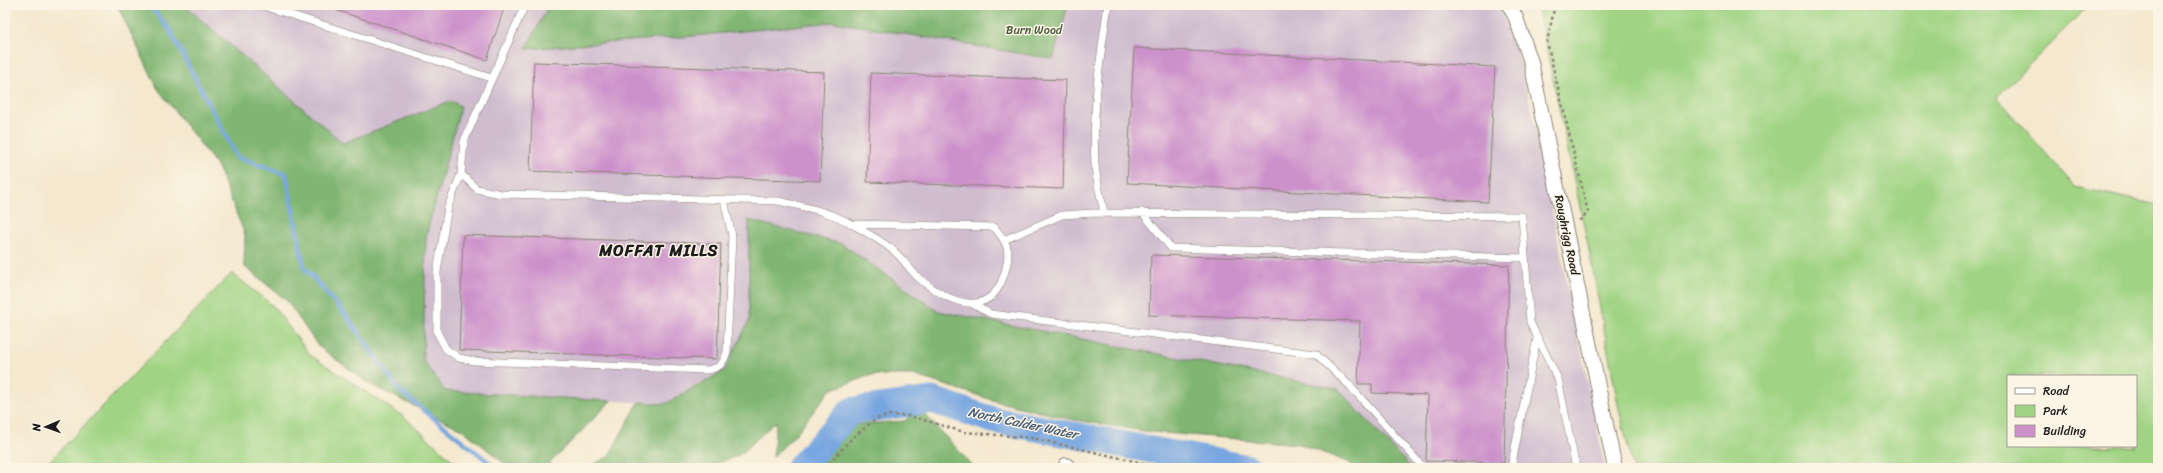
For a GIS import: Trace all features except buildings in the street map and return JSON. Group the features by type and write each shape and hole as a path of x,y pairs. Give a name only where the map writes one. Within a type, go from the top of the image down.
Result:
{"street":[{"name":"Roughrigg Road","path":"1509,5 1516,18 1531,62 1615,468"}],"lane":[{"path":"260,5 491,78"},
{"path":"525,5 464,141 462,174 448,207 437,272 437,332 446,349 459,358 474,361 707,370 717,368 724,363 727,352 732,236 724,200"},
{"path":"1104,213 1096,166 1094,132 1096,83 1108,5"},
{"path":"462,174 477,189 501,194 778,201 819,210 851,224 895,252 920,279 951,299 974,305 991,314 1316,354 1350,386 1424,468"},
{"path":"1142,212 1171,248 1525,258"},
{"path":"1004,240 1062,215 1104,213 1142,212 1522,216 1530,322 1558,379 1576,468"},
{"path":"851,224 980,225 994,227 1004,240 1009,255 1002,283 988,299 974,305"},
{"path":"1511,468 1537,338"}],"path":[{"path":"1555,5 1547,42 1588,212 1567,235"},
{"path":"825,468 852,438 876,419 890,415 910,416 964,432 1032,438 1165,468"}],"shaded area":[{"path":"184,5 1494,5 1501,12 1514,39 1530,103 1605,468 1411,468 1338,389 938,311 724,371 665,404 445,391 423,360 425,238 450,101 343,143"}],"green space":[{"path":"117,5 184,5 343,143 450,101 461,106 426,236 423,360 445,391 611,401 549,464 540,468 510,468 463,430 371,385 318,346 287,301 244,266 245,235 218,167 158,89"},
{"name":"Burn Wood","path":"549,5 1068,5 1053,59 834,22 693,36 526,49"},
{"path":"1533,5 2089,5 1997,97 2075,187 2158,205 2158,468 1633,468 1618,404 1588,245 1538,9"},
{"path":"749,220 842,244 938,311 1338,389 1411,468 1355,468 1348,462 1300,444 1151,432 1075,420 999,402 913,375 872,375 830,390 795,435 773,457 776,421 741,454 706,468 586,468 608,457 639,402 665,404 724,371 749,321"},
{"path":"232,273 273,306 310,355 404,417 461,468 43,468"},
{"path":"918,407 973,468 811,468 847,425 905,421"}],"waterway":[{"path":"149,5 169,29 237,157 286,174 304,267 345,314 400,391 496,468"},
{"name":"North Calder Water","path":"799,468 851,411 932,400 993,420 1248,468"}],"district":[{"name":"MOFFAT MILLS","path":"659,250"}]}
